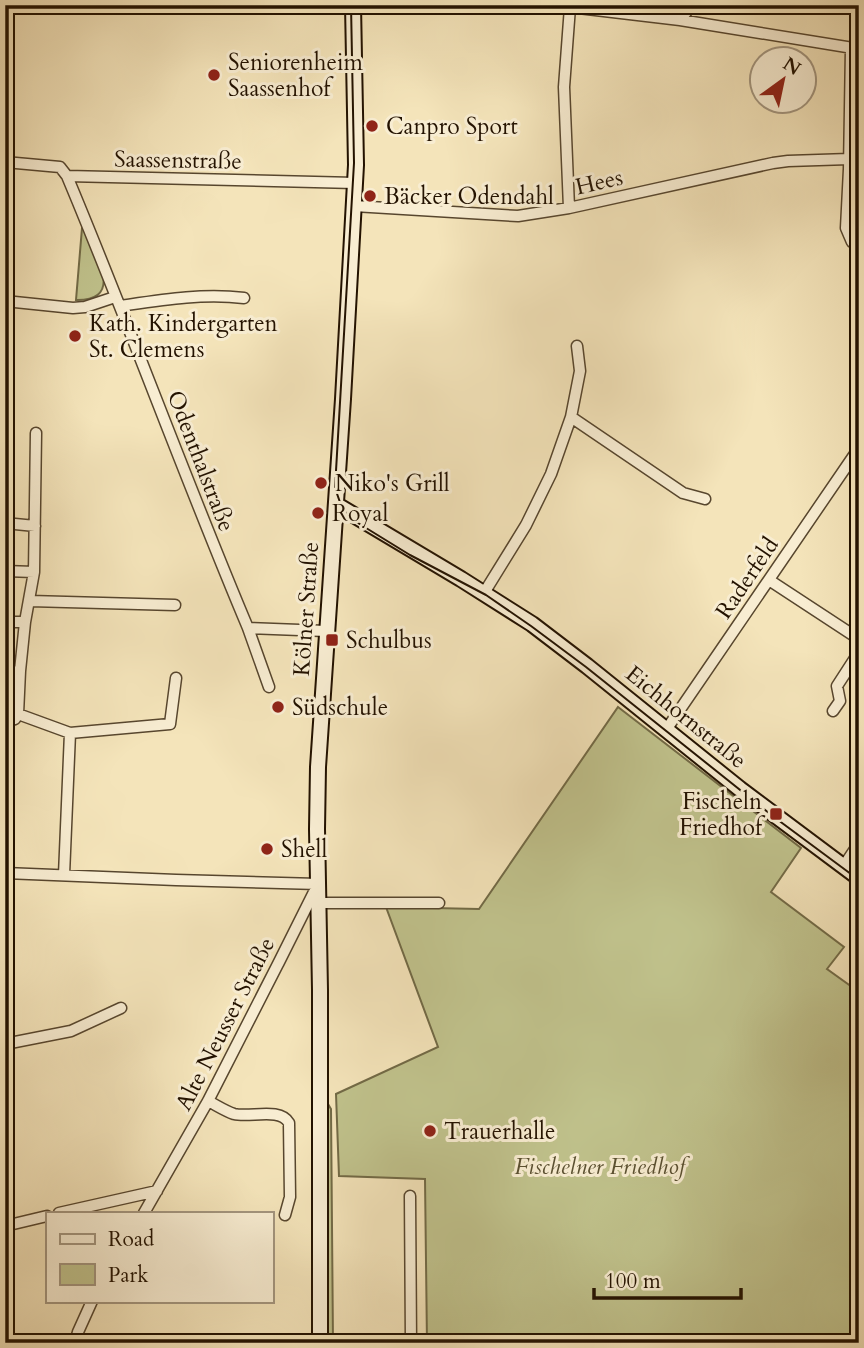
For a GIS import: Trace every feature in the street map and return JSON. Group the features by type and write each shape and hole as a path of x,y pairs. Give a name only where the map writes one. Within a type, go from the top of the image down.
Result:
{"main road":[{"name":"Kölner Straße","path":"320,1342 318,767 337,505 354,206 356,105 353,5"},
{"name":"Eichhornstraße","path":"337,505 484,593 549,636 740,789 859,878"},
{"path":"334,535 346,522 364,521"}],"street":[{"path":"553,5 680,20 855,49 846,228 852,242"},
{"path":"680,20 692,5"},
{"path":"569,208 564,86 570,7"},
{"name":"Hees","path":"354,206 518,216 569,208 747,168 788,161 849,159"},
{"name":"Saassenstraße","path":"5,162 60,167 67,176 355,183"},
{"name":"Odenthalstraße","path":"67,176 196,504 248,628 269,687"},
{"path":"5,301 73,308 117,301 185,296 244,298"},
{"path":"484,593 542,495 563,443 580,371 577,346"},
{"path":"571,417 683,493 705,499"},
{"path":"5,722 15,719 18,714 25,622 34,572 36,433"},
{"name":"Raderfeld","path":"666,730 769,580 855,463 859,447"},
{"path":"5,523 35,526"},
{"path":"5,570 34,572"},
{"path":"769,580 859,639"},
{"path":"30,601 175,605"},
{"path":"5,622 25,622"},
{"path":"248,628 326,631"},
{"path":"833,712 840,701 837,686 859,652"},
{"path":"5,672 20,671"},
{"path":"18,714 70,733 170,724 176,678"},
{"path":"64,875 70,733"},
{"path":"843,867 859,844"},
{"path":"5,873 318,884"},
{"name":"Alte Neusser Straße","path":"145,1212 208,1101 318,884"},
{"path":"318,903 439,903"},
{"path":"5,1044 71,1031 121,1008"},
{"path":"208,1101 231,1113 285,1117 289,1123 290,1197 285,1215"},
{"path":"64,1212 158,1191"},
{"path":"410,1196 411,1343"},
{"path":"5,1226 46,1216"},
{"path":"75,1343 92,1302"}],"green space":[{"path":"85,226 100,262 103,284 100,293 91,298 76,300 82,228"},
{"name":"Fischelner Friedhof","path":"618,707 801,848 771,892 844,947 827,969 859,992 859,1343 427,1343 425,1179 339,1176 336,1094 438,1047 386,907 479,909"},
{"path":"325,1099 331,1109 333,1343 327,1343"}],"tram line":[{"path":"351,5 354,163 335,488 342,508 358,523 410,555 486,595 531,626 774,817 859,880"}],"place":[{"name":"Seniorenheim Saassenhof","path":"214,75"},
{"name":"Canpro Sport","path":"372,126"},
{"name":"Bäcker Odendahl","path":"370,196"},
{"name":"Kath. Kindergarten St. Clemens","path":"75,336"},
{"name":"Niko's Grill","path":"321,483"},
{"name":"Royal","path":"318,513"},
{"name":"Schulbus","path":"332,640"},
{"name":"Südschule","path":"278,707"},
{"name":"Fischeln Friedhof","path":"776,814"},
{"name":"Shell","path":"267,849"},
{"name":"Trauerhalle","path":"430,1131"}]}
